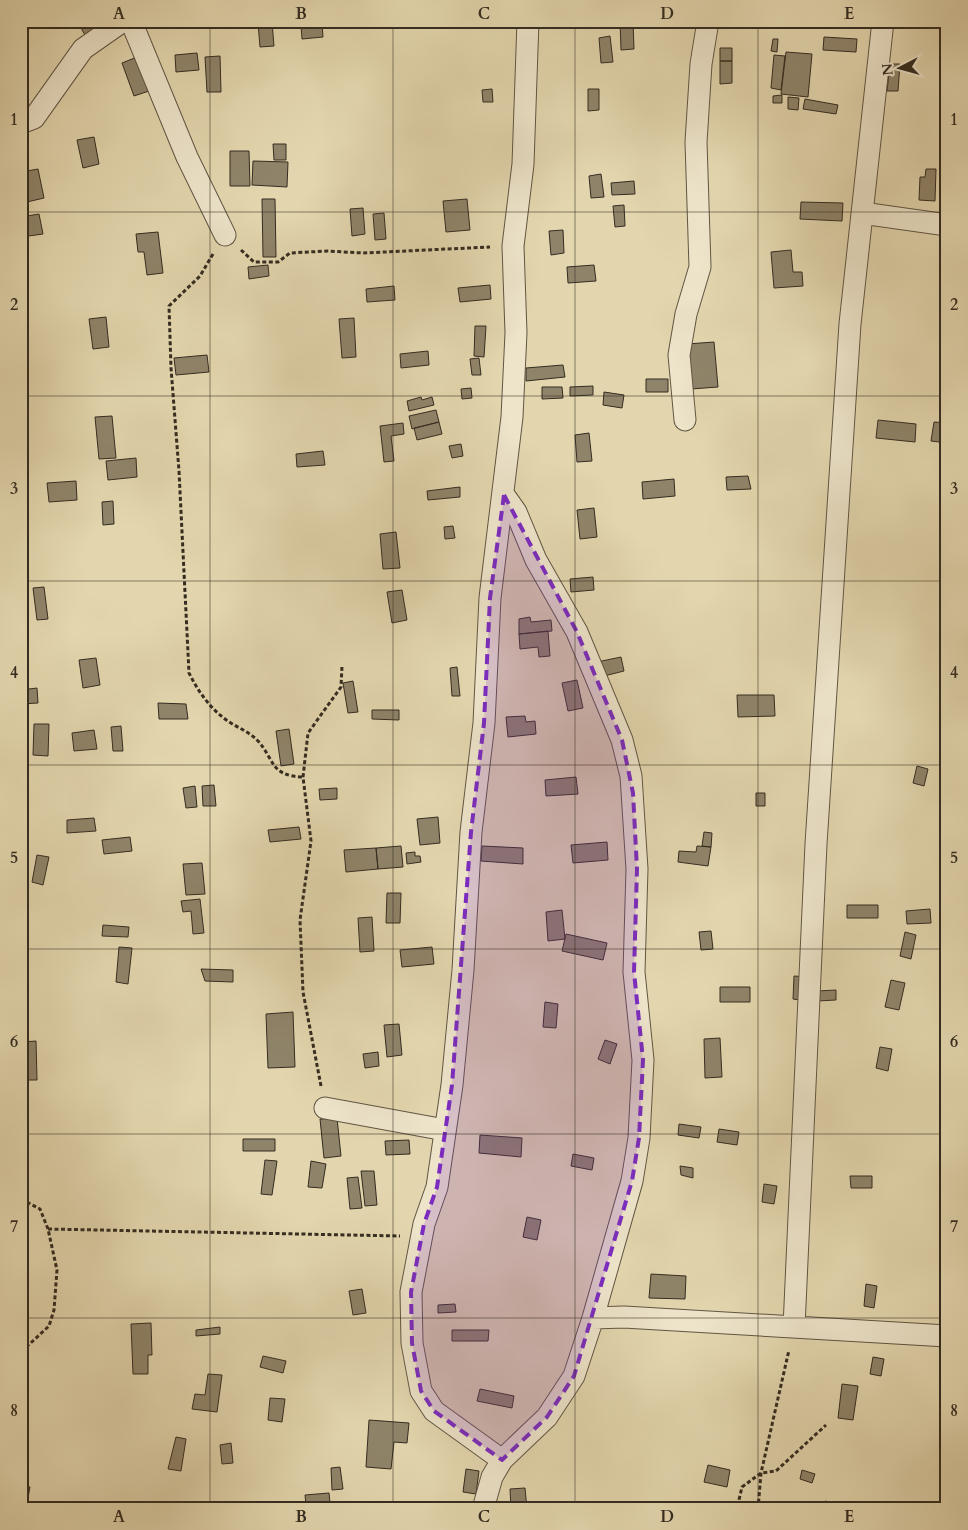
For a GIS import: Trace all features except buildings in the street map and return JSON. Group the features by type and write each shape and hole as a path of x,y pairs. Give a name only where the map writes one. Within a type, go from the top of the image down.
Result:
{"street":[{"path":"21,123 34,118 83,48 123,21"},
{"path":"131,21 187,157 225,235"},
{"path":"502,1460 434,1410 421,1391 412,1344 411,1292 422,1236 437,1187 463,970 471,832 484,722 490,598 512,417 516,333 513,246 523,164 528,21"},
{"path":"686,420 679,355 686,314 700,267 696,142 701,64 708,21"},
{"path":"794,1327 816,844 850,324 883,21"},
{"path":"862,213 947,226"},
{"path":"483,1509 492,1477 502,1460 547,1417 574,1376 593,1318 632,1182 639,1138 643,1060 634,972 637,869 634,794 622,740 577,632 536,560 516,512 504,495"},
{"path":"325,1108 445,1130"},
{"path":"593,1318 624,1317 947,1336"}],"path":[{"path":"303,777 288,777 275,768 258,740 225,719 199,693 190,673 179,471 170,368 169,306 200,276 225,235 254,262 278,262 290,253 327,252 363,254 513,246"},
{"path":"325,1108 303,992 300,920 311,841 303,777 308,733 340,687 342,666"},
{"path":"21,1199 40,1209 48,1229 58,1270 54,1310 49,1326 21,1352"},
{"path":"48,1229 422,1236"},
{"path":"758,1509 761,1474 794,1327"},
{"path":"731,1509 738,1504 742,1487 761,1474 776,1472 826,1425"}],"highlighted area":[{"path":"504,495 577,632 622,740 633,793 637,869 634,972 643,1060 639,1138 632,1181 574,1376 547,1417 502,1460 434,1411 421,1391 412,1343 411,1292 424,1224 437,1187 452,1085 471,832 484,723 490,598"}]}
